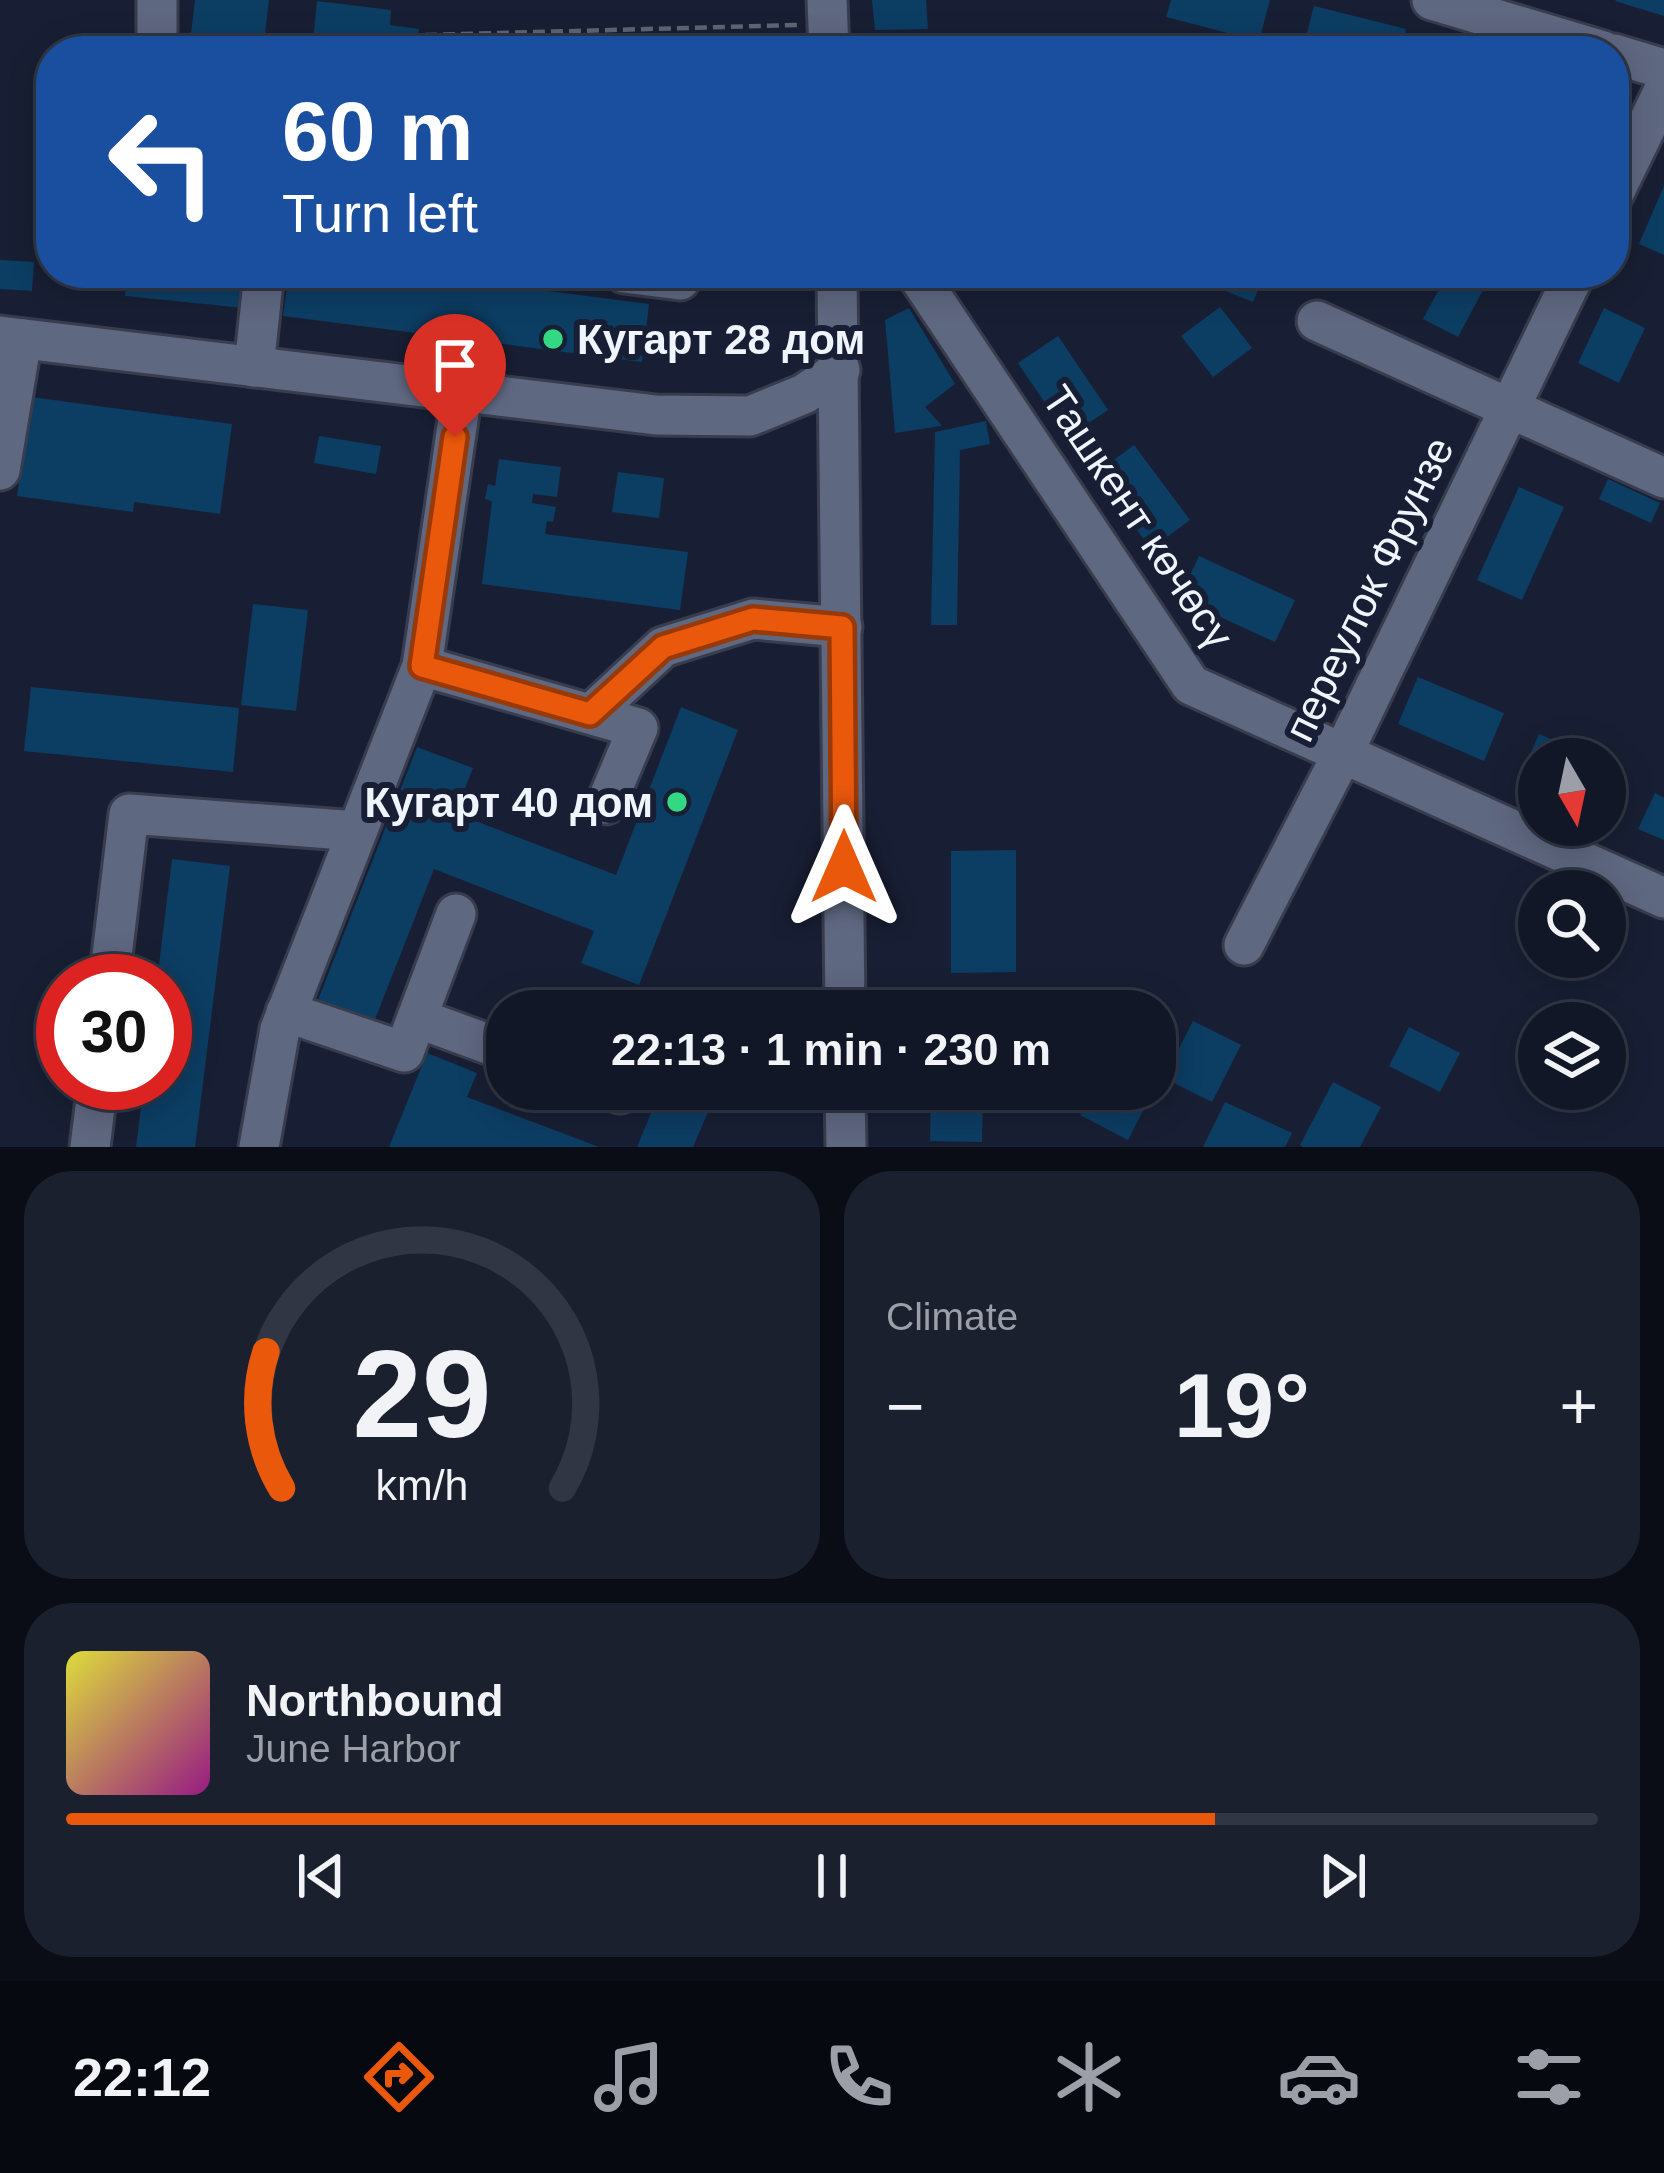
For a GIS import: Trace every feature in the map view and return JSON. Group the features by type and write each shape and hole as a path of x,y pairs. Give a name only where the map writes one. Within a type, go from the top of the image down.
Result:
{"street":[{"path":"157,0 157,36"},
{"path":"1432,0 1553,36"},
{"path":"1629,58 1664,69"},
{"path":"1629,162 1664,90"},
{"path":"254,367 262,288"},
{"path":"837,288 845,990"},
{"name":"Ташкент көчөсү","path":"926,288 1191,685 1664,898"},
{"name":"переулок Фрунзе","path":"1244,945 1344,751 1568,288"},
{"path":"1317,321 1664,478"},
{"path":"0,470 11,337 656,415 750,416 804,394 840,370"},
{"path":"259,1147 280,1029 422,666 462,392"},
{"path":"590,714 663,647 753,619 842,627"},
{"path":"422,666 638,728 607,804"},
{"path":"113,954 128,814 357,831"},
{"path":"286,1012 404,1052 456,914"},
{"path":"417,1018 486,1043"},
{"path":"90,1147 95,1110"},
{"path":"845,1110 846,1147"}],"path":[{"path":"425,35 828,25"}],"building":[{"path":"195,0 269,0 265,36 191,36"},
{"path":"872,0 926,0 928,29 875,30"},
{"path":"1171,0 1270,0 1260,36 1240,36 1166,17"},
{"path":"1616,0 1664,0 1664,16 1615,1"},
{"path":"317,1 391,10 390,25 419,29 418,36 314,36"},
{"path":"1314,6 1406,29 1404,36 1306,36"},
{"path":"1664,186 1664,255 1639,244"},
{"path":"0,260 34,262 32,291 0,289"},
{"path":"126,288 246,288 244,308 125,296"},
{"name":"Кугарт 28 дом","path":"287,288 526,288 649,304 642,362 283,316"},
{"path":"1218,288 1259,288 1253,302"},
{"path":"1440,288 1484,288 1458,337 1423,319"},
{"path":"1220,307 1252,348 1213,377 1181,336"},
{"path":"909,308 955,384 925,407 942,426 895,433 885,320"},
{"path":"1604,308 1645,328 1619,383 1578,363"},
{"path":"1058,336 1108,410 1068,437 1018,363"},
{"path":"31,397 232,424 220,514 134,502 133,512 17,496"},
{"path":"986,421 990,444 960,450 957,625 931,625 935,432"},
{"path":"319,436 381,446 376,474 314,463"},
{"path":"1134,445 1190,520 1151,549 1095,474"},
{"path":"499,459 561,467 557,497 533,494 532,503 556,507 545,534 688,552 680,610 482,584 492,501 485,499 488,484 495,486"},
{"path":"618,472 664,478 659,518 612,512"},
{"path":"1608,479 1660,503 1651,523 1599,499"},
{"path":"1519,487 1564,507 1522,600 1477,580"},
{"path":"1199,556 1295,600 1275,642 1179,598"},
{"path":"253,604 308,610 296,711 241,705"},
{"path":"1418,677 1504,713 1484,761 1398,724"},
{"path":"31,687 239,708 233,772 24,751"},
{"path":"681,707 738,730 639,985 581,963 594,931 434,869 372,1027 316,1005 417,747 473,768 455,813 616,875"},
{"path":"1655,793 1664,798 1664,840 1638,829"},
{"path":"1016,850 1016,972 951,973 951,851"},
{"path":"172,859 230,866 195,1147 136,1147 141,1110 192,1110 192,954 160,954"},
{"path":"1193,1021 1241,1045 1212,1102 1176,1084 1176,1054"},
{"path":"1409,1027 1460,1053 1440,1092 1389,1066"},
{"path":"427,1053 477,1073 467,1097 486,1104 486,1110 501,1110 599,1147 389,1147"},
{"path":"1333,1082 1381,1107 1360,1147 1303,1147 1300,1145"},
{"path":"1225,1102 1292,1133 1285,1147 1203,1147"},
{"path":"652,1110 709,1110 693,1147 637,1147"},
{"path":"931,1110 983,1110 982,1142 930,1141"},
{"path":"1083,1110 1143,1110 1128,1140 1080,1115"}],"place":[{"name":"Кугарт 28 дом","path":"553,339"},
{"name":"Кугарт 40 дом","path":"677,802"}],"route":[{"path":"455,437 422,666 590,714 663,647 753,619 842,627 844,867"}]}
